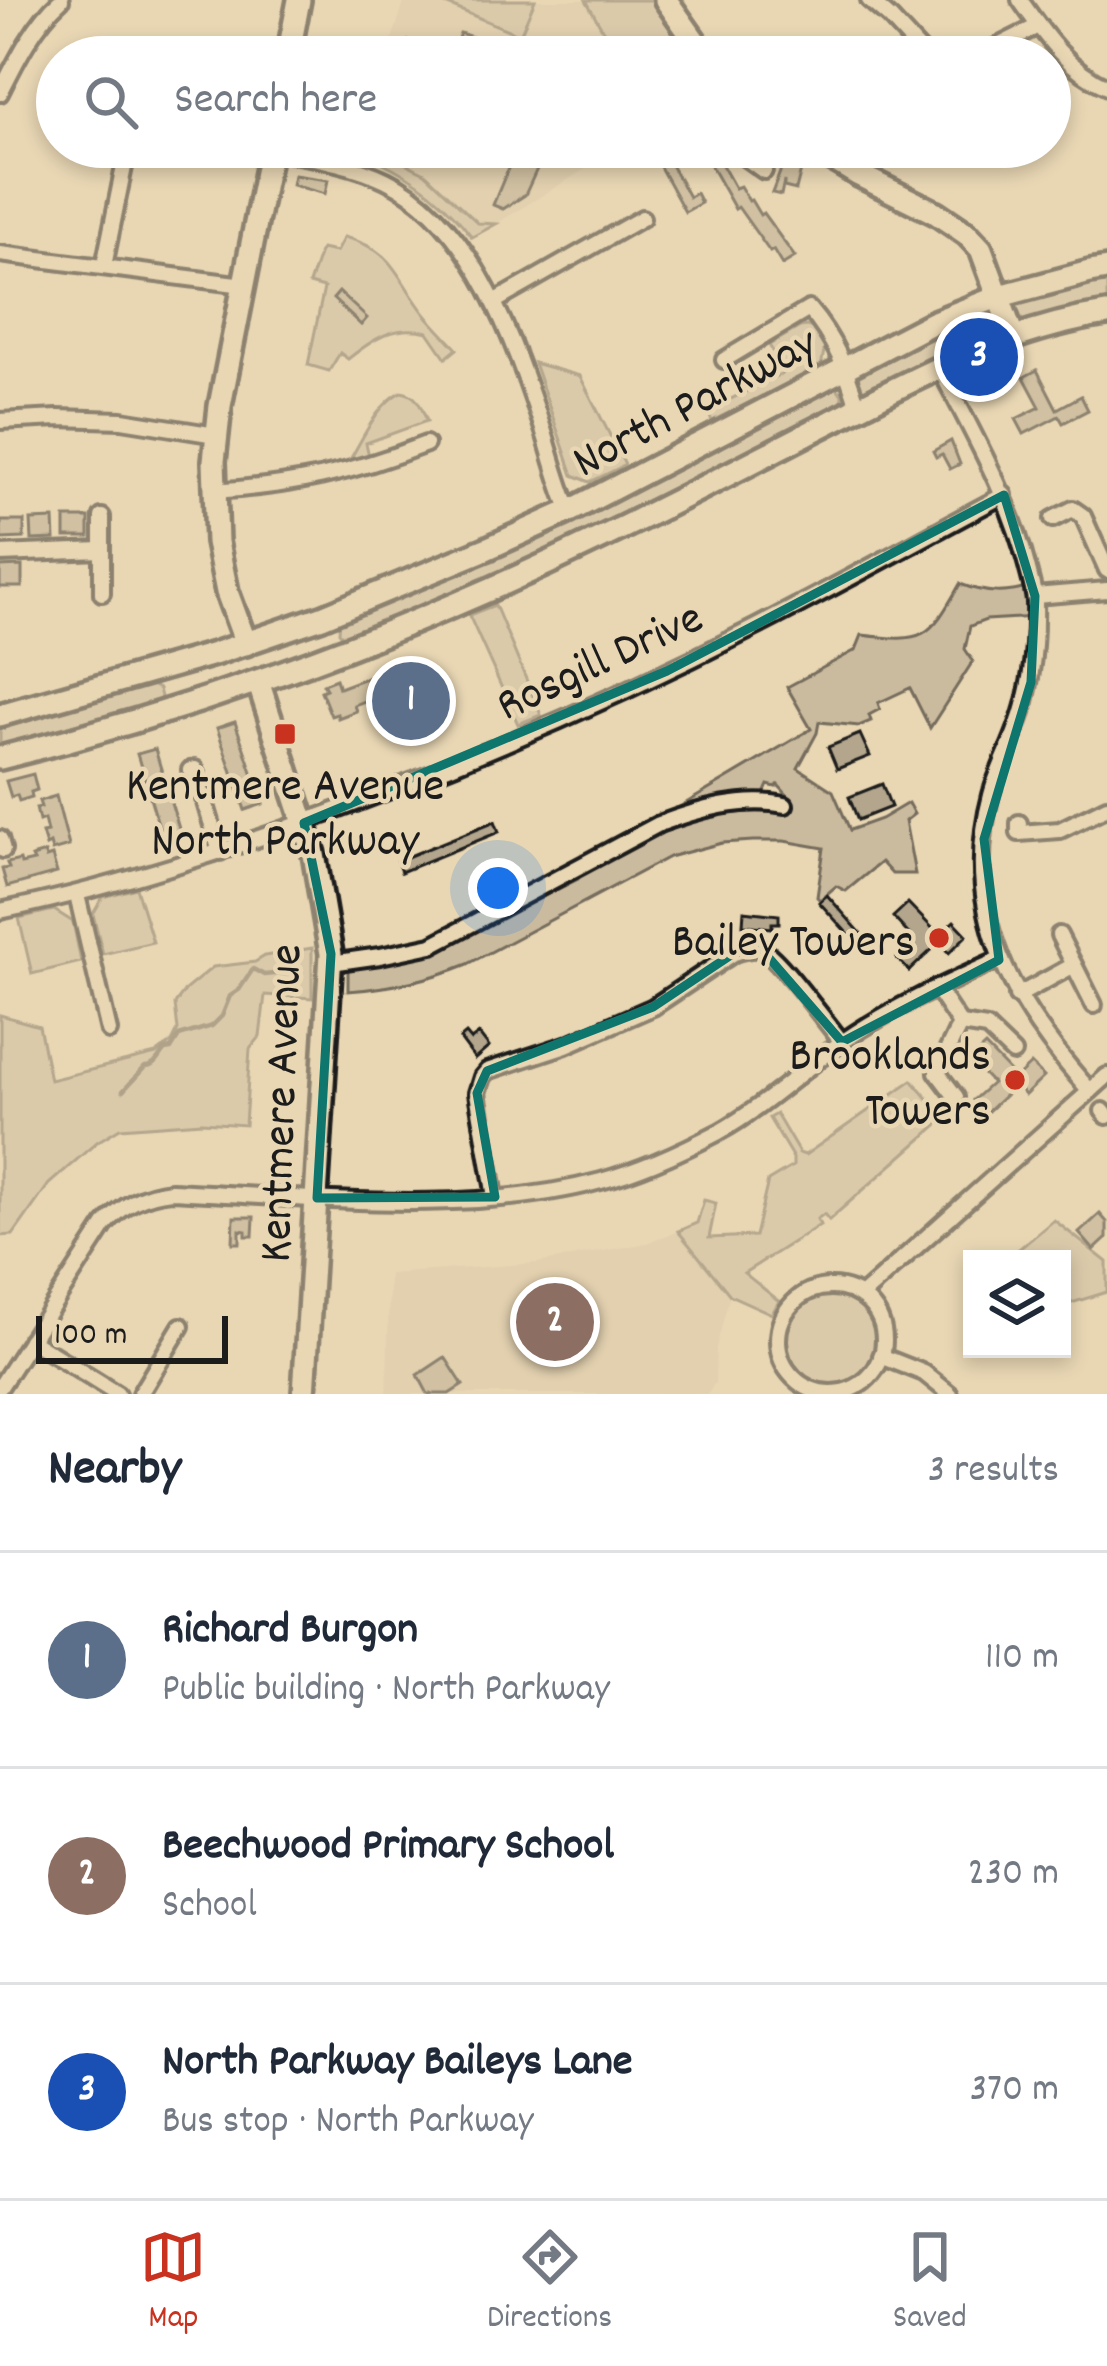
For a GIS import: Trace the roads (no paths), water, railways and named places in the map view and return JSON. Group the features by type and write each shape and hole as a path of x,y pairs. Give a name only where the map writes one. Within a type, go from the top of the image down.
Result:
{"street":[{"path":"0,93 20,54 61,0"},
{"path":"292,36 299,0"},
{"path":"666,0 689,36"},
{"path":"869,0 907,36"},
{"path":"1020,0 1046,36"},
{"path":"1018,36 1038,26"},
{"path":"1071,63 1107,87"},
{"path":"104,266 124,168"},
{"path":"246,644 227,592 213,490 216,435 267,168"},
{"path":"352,168 401,188 448,229 494,302 521,365 570,511"},
{"path":"761,168 764,171"},
{"path":"847,168 967,234 981,249 1013,336"},
{"path":"857,174 860,168"},
{"path":"494,302 643,218"},
{"path":"0,254 244,285"},
{"name":"North Parkway","path":"0,716 166,669 322,617 570,511 932,323 1000,296 1107,269"},
{"path":"724,360 809,309 846,367 858,407"},
{"name":"North Parkway","path":"0,758 178,708 336,654 558,559 939,367 1013,336 1107,314"},
{"path":"939,367 1004,495 1035,596 1030,682 991,795 983,886 999,961 1017,996 1052,1048 1090,1091"},
{"path":"0,421 122,420 216,435"},
{"path":"213,490 297,483 426,444"},
{"name":"Rosgill Drive","path":"0,911 77,895 220,852 494,750 755,628 1004,495"},
{"path":"1052,519 1073,509 1083,516 1107,570"},
{"path":"102,517 102,593"},
{"path":"0,554 102,550"},
{"path":"1035,596 1107,590"},
{"path":"322,617 336,654"},
{"path":"166,669 178,708"},
{"name":"Kentmere Avenue","path":"258,681 321,884 331,963 304,1394"},
{"path":"190,770 195,769 220,852"},
{"path":"331,963 432,945 658,824 698,811 770,802 785,805"},
{"path":"1019,823 1019,833 1060,830 1107,807"},
{"path":"77,895 109,1030"},
{"path":"1059,935 1094,1005"},
{"path":"495,1197 477,1093 482,1077 653,1007 734,952 762,950 777,962 842,1042"},
{"path":"0,1387 105,1225 134,1201 171,1191 400,1201 549,1192 597,1182 671,1156 722,1130 889,1012 999,961"},
{"path":"1017,996 1074,965"},
{"path":"936,988 960,1024 988,1028 1013,1054"},
{"path":"956,1097 937,1072 960,1024"},
{"path":"860,1296 1107,1076"},
{"path":"818,1288 839,1288 860,1296 874,1309 884,1339 869,1377 853,1389 823,1393 799,1389 780,1354 778,1333 785,1313 818,1288"},
{"path":"140,1394 181,1326"},
{"path":"30,1340 117,1394"},
{"path":"881,1356 924,1373 950,1394"}],"waterway":[{"path":"123,1091 171,1049 179,1036 212,1026 253,969 264,975 293,972"}],"place":[{"name":"North Parkway Baileys Lane","path":"979,357"},
{"name":"Richard Burgon","path":"411,701"},
{"name":"Kentmere Avenue North Parkway","path":"285,734"},
{"name":"Bailey Towers","path":"939,938"},
{"name":"Brooklands Towers","path":"1015,1080"},
{"name":"Beechwood Primary School","path":"555,1322"}]}
